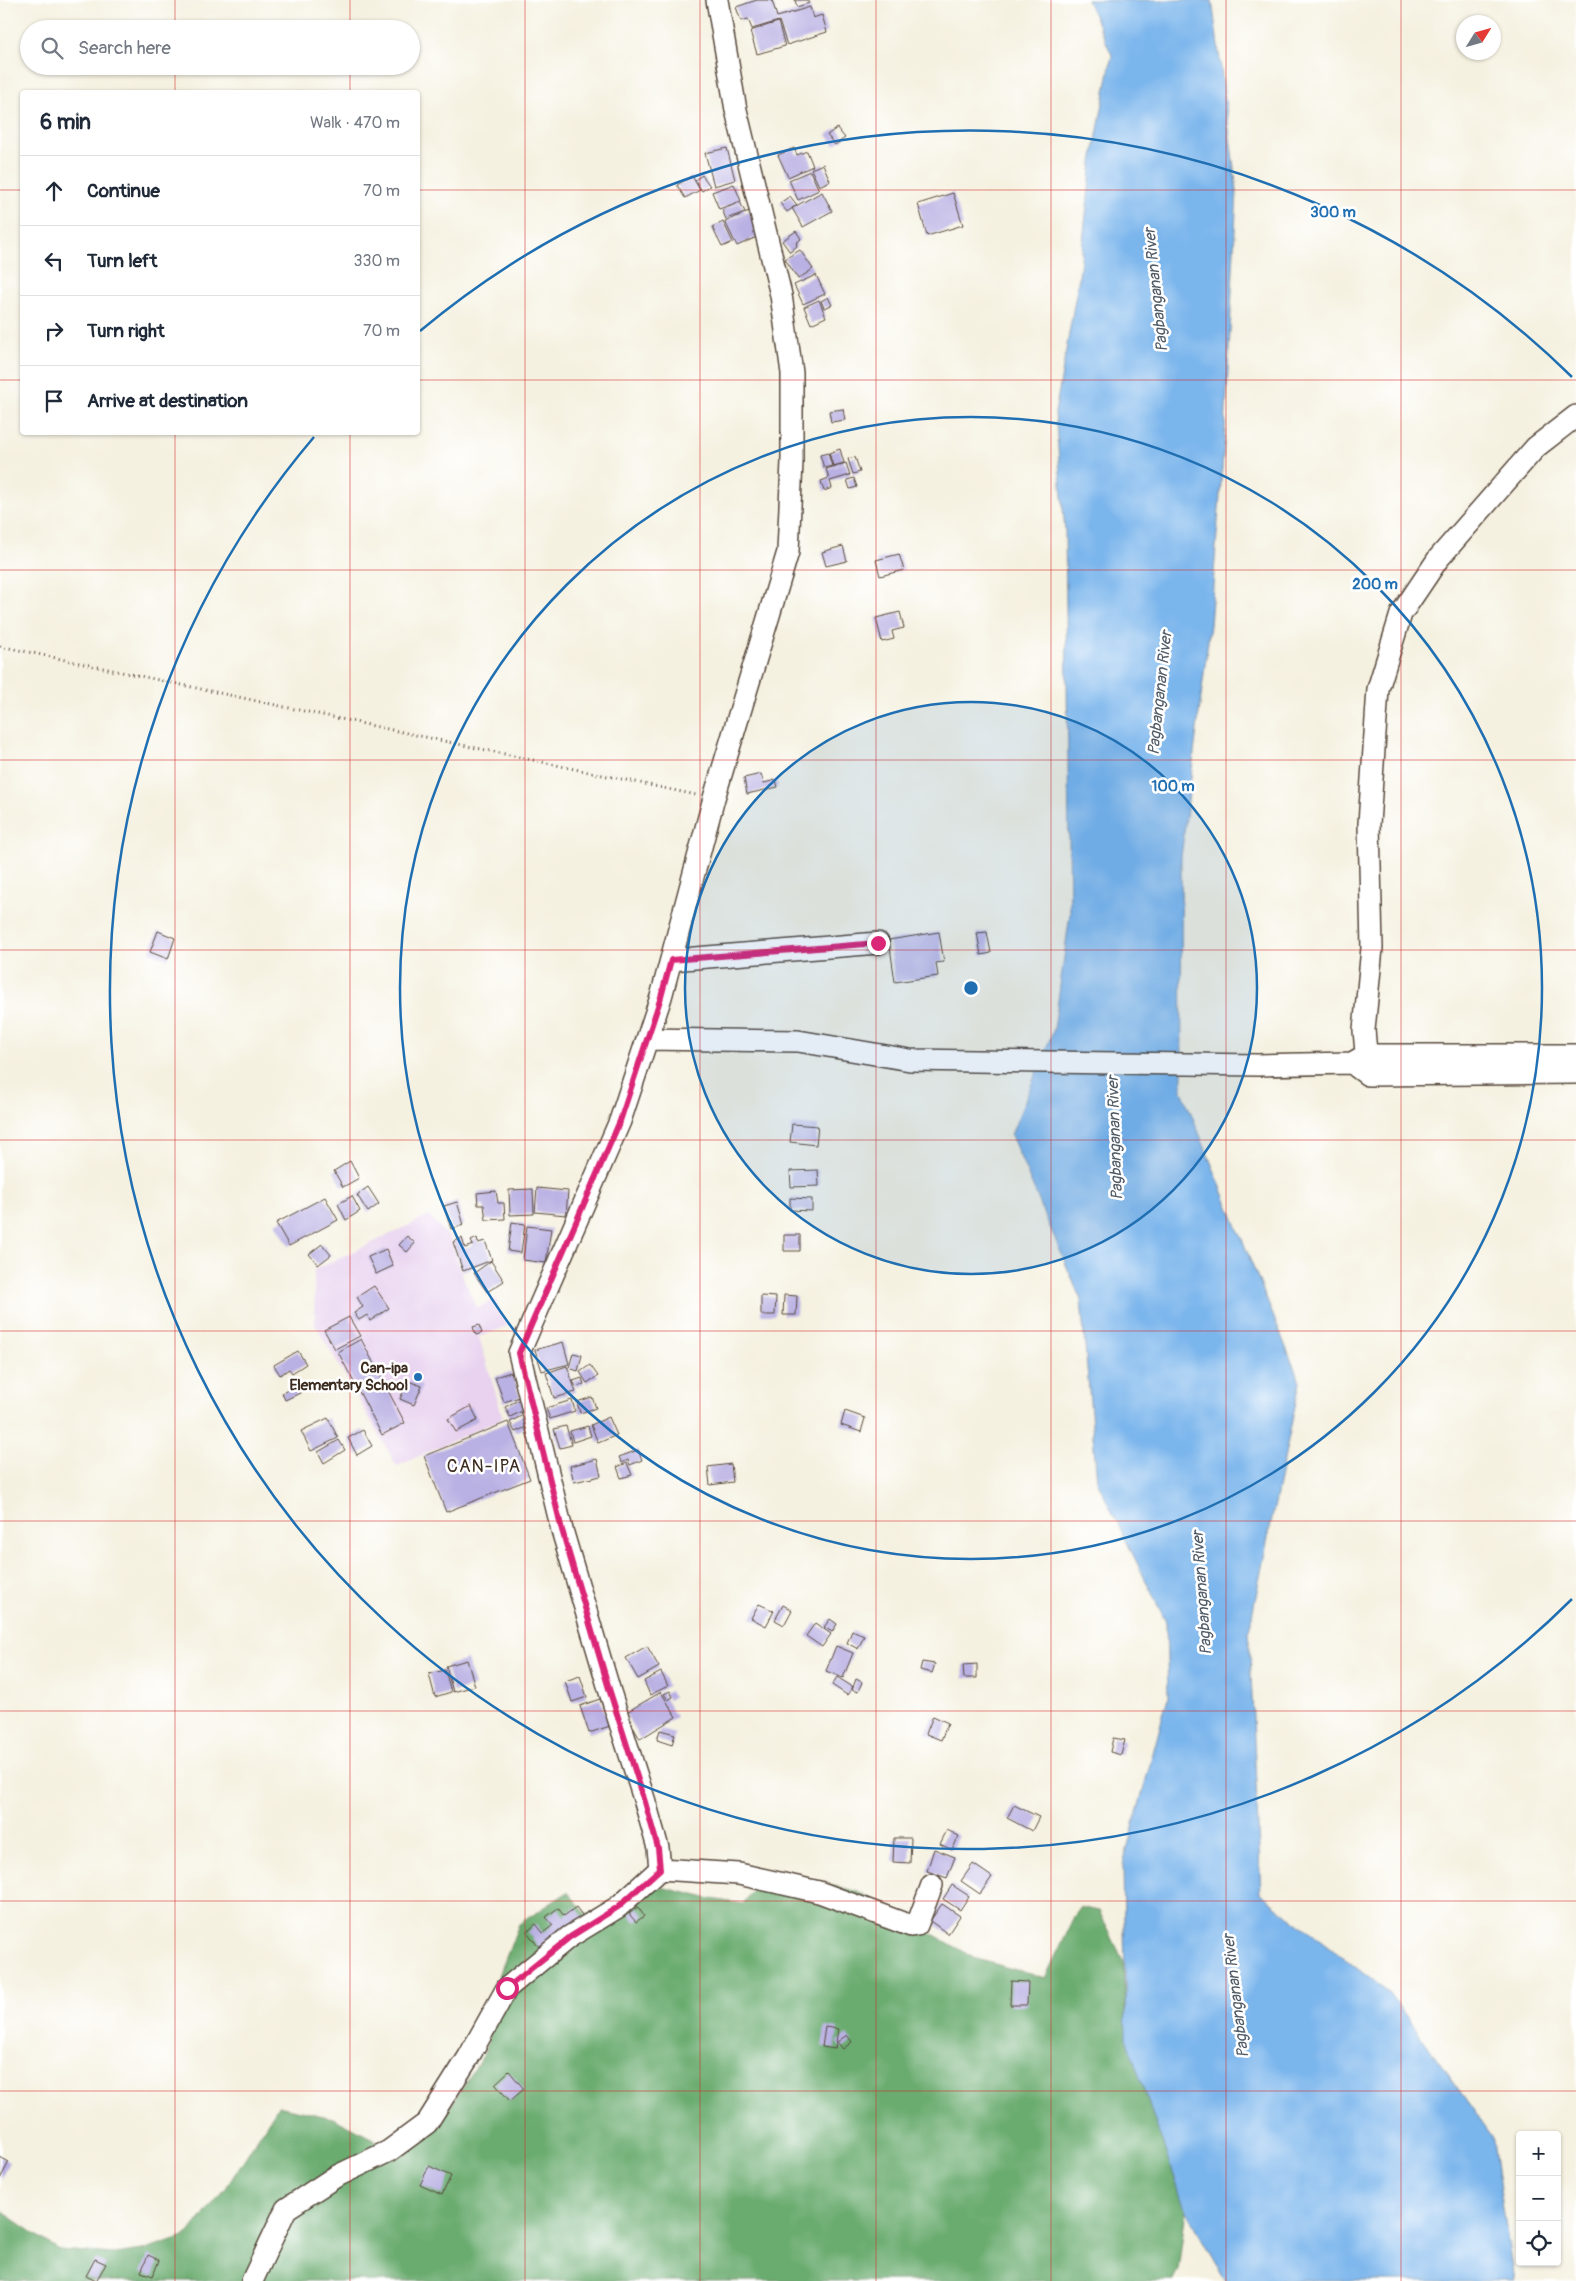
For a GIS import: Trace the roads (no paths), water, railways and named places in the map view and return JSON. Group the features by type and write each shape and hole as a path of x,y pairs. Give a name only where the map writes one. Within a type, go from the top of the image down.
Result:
{"street":[{"path":"660,1869 658,1848 645,1802 562,1530 519,1353 620,1121 671,960 714,798 788,552 792,461 792,373 781,295 736,110 717,0"},
{"path":"1362,1064 1372,948 1369,824 1378,689 1401,614 1438,559 1536,447 1576,416"},
{"path":"671,960 878,943"},
{"path":"647,1039 798,1041 910,1060 1258,1065 1362,1064 1576,1056"},
{"path":"1362,1064 1576,1073"},
{"path":"252,2281 286,2209 335,2177 389,2150 427,2123 468,2058 507,1988 570,1937 618,1907 660,1869 739,1874 819,1892 914,1927 917,1925 932,1885"}],"water":[{"name":"Pagbanganan River","path":"1087,0 1212,0 1237,191 1225,430 1210,625 1181,857 1182,1091 1300,1382 1249,1630 1261,1894 1390,1994 1492,2136 1514,2281 1226,2281 1186,2211 1126,2038 1123,1865 1168,1697 1166,1622 1097,1481 1081,1300 1011,1135 1054,1029 1070,914 1065,531 1055,413 1079,277 1092,162 1112,55"}],"place":[{"name":"Can-ipa Elementary School","path":"418,1377"}],"district":[{"name":"CAN-IPA","path":"484,1466"}]}
